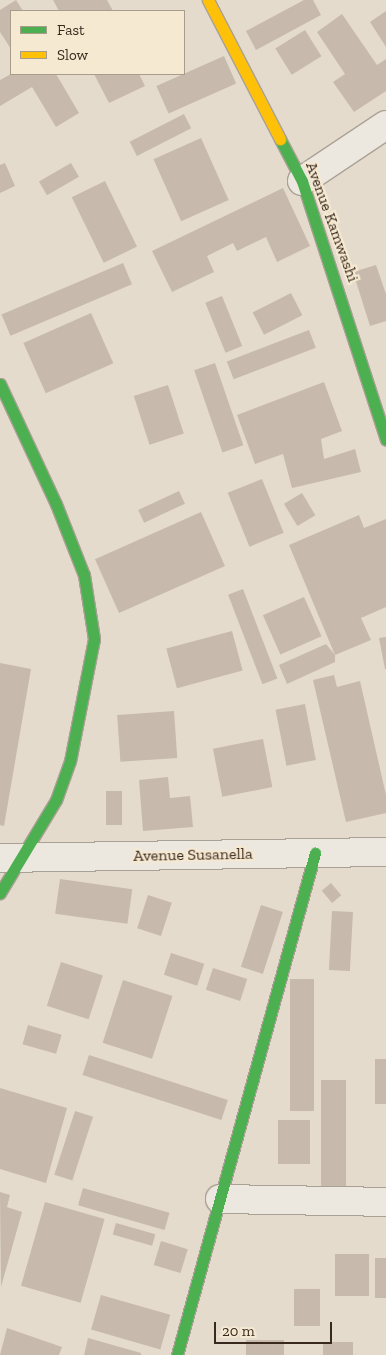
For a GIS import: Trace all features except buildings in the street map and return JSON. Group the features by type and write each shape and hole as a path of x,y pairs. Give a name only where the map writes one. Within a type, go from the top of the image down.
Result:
{"street":[{"name":"Avenue Kamwashi","path":"208,0 302,181 386,440"},
{"path":"302,181 386,125"},
{"path":"0,384 56,504 84,574 94,639 70,762 56,800 10,858 0,893"},
{"name":"Avenue Susanella","path":"10,858 386,852"},
{"path":"177,1355 316,853"},
{"path":"220,1199 386,1202"}],"traffic: fast":[{"path":"280,139 302,181 386,440"},
{"path":"0,384 56,504 84,575 94,639 70,761 56,800 0,893"},
{"path":"177,1355 315,853"}],"traffic: slow":[{"path":"208,0 280,139"}]}
